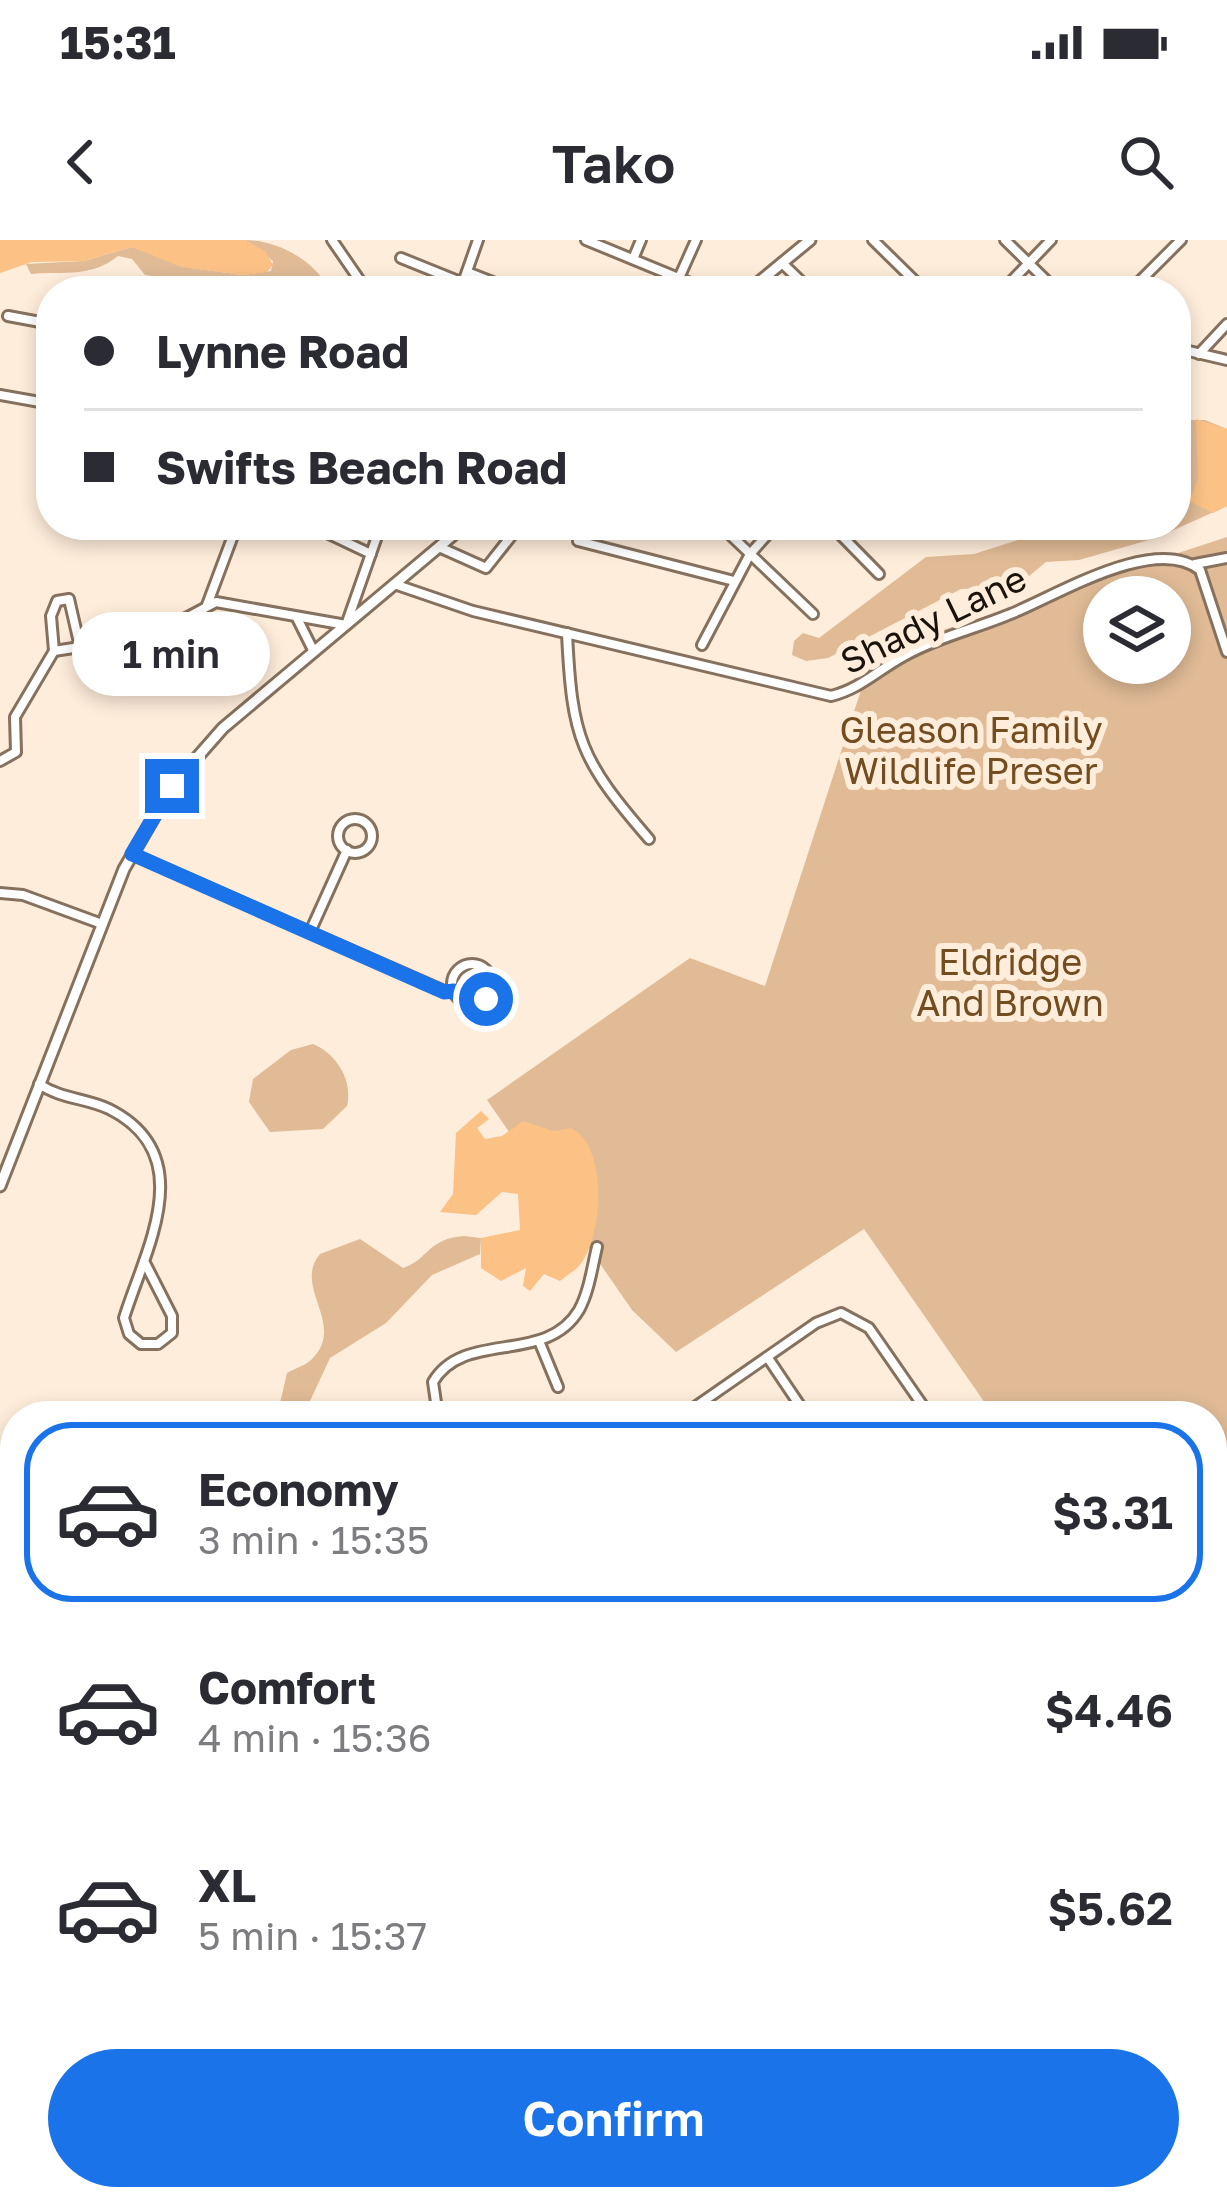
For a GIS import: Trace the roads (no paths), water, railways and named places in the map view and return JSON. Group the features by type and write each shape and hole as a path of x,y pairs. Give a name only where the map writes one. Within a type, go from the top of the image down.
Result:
{"street":[{"path":"332,240 357,276"},
{"path":"466,276 478,240"},
{"path":"586,240 673,276"},
{"path":"633,259 641,240"},
{"path":"684,276 696,240"},
{"path":"766,276 810,240"},
{"path":"873,240 910,276"},
{"path":"1005,240 1041,276"},
{"path":"1016,276 1052,240"},
{"path":"1145,276 1181,240"},
{"path":"401,258 439,276"},
{"path":"782,263 795,276"},
{"path":"467,272 477,276"},
{"path":"8,316 36,321"},
{"path":"1198,354 1227,324"},
{"path":"1191,352 1227,360"},
{"path":"0,395 36,401"},
{"path":"207,605 232,540"},
{"path":"348,540 371,555"},
{"path":"346,625 376,540"},
{"path":"0,1186 132,854 192,760 448,540"},
{"path":"439,547 486,568 510,540"},
{"path":"579,540 734,581"},
{"path":"736,540 813,614"},
{"path":"702,645 734,581 763,540"},
{"path":"846,540 879,574"},
{"name":"Shady Lane","path":"394,584 567,633 831,696 869,681 909,653 1026,608 1067,583 1136,564 1194,565 1227,558"},
{"path":"1194,565 1204,580 1227,652"},
{"path":"0,761 16,752 13,728 54,651 51,616 62,599 70,599 77,617 80,647"},
{"path":"54,651 80,647 122,652 207,605 262,608 346,625"},
{"path":"297,617 314,652"},
{"path":"567,633 579,744 597,777 649,839"},
{"path":"0,734 13,728"},
{"path":"361,820 370,828 371,841 362,851 347,850 340,843 339,830 348,821 361,820"},
{"path":"310,932 347,850"},
{"path":"132,854 444,992 454,991"},
{"path":"0,893 23,895 102,924"},
{"path":"465,965 481,966 491,977 490,992 479,1003 464,1002 454,991 454,976 465,965"},
{"path":"39,1084 54,1094 111,1110 135,1129 152,1153 162,1179 160,1213 124,1318 128,1334 141,1344 158,1344 172,1333 172,1316 144,1261"},
{"path":"436,1401 433,1382 450,1361 539,1341 580,1308 597,1247"},
{"path":"704,1401 826,1318 855,1316 869,1328 920,1401"},
{"path":"539,1341 558,1387"},
{"path":"768,1358 797,1401"}],"park label":[{"name":"Gleason Family Wildlife Preser","path":"971,750"},
{"name":"Eldridge And Brown","path":"1010,982"}]}
